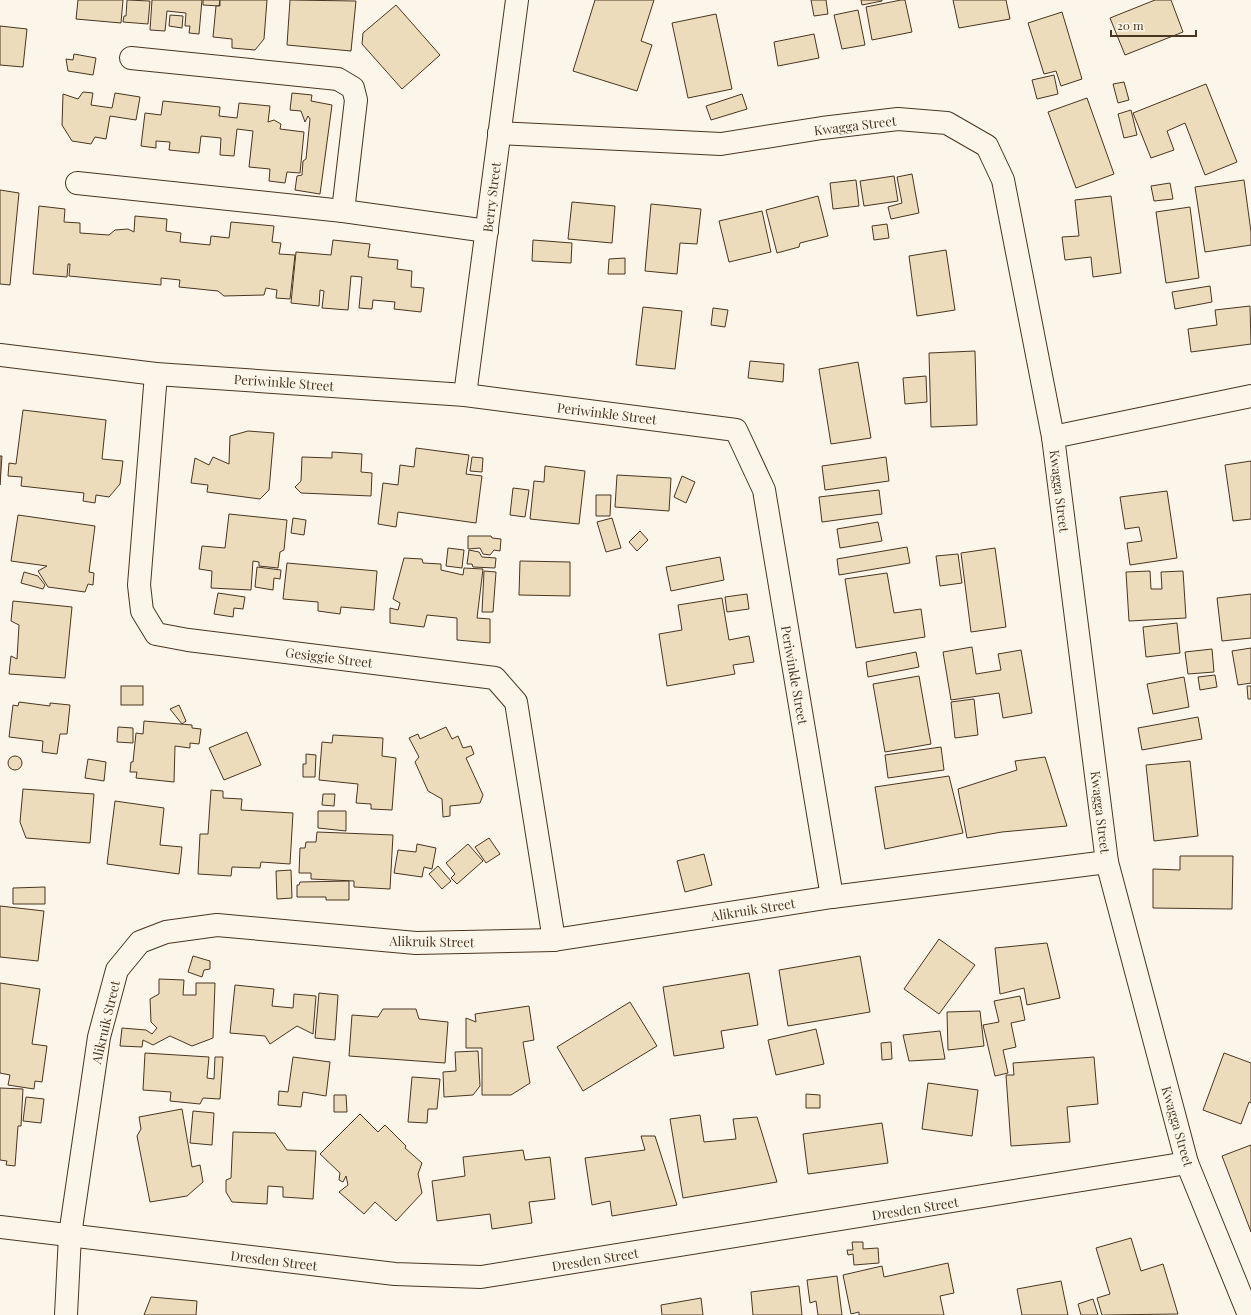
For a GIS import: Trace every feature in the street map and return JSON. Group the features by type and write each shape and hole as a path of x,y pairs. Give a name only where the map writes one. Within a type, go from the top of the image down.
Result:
{"street":[{"name":"Berry Street","path":"465,395 517,0"},
{"path":"131,58 338,79 353,88 356,100 343,211"},
{"name":"Kwagga Street","path":"500,133 721,144 822,128 898,119 947,123 987,146 1003,180 1053,437 1107,862 1187,1163 1249,1315"},
{"path":"77,183 343,211 487,231"},
{"name":"Periwinkle Street","path":"0,355 156,374 465,395 736,430 764,490 832,897"},
{"name":"Gesiggie Street","path":"156,374 139,585 142,612 156,634 188,640 495,678 516,702 554,940"},
{"path":"1053,437 1251,396"},
{"name":"Alikruik Street","path":"66,1315 70,1235 99,1037 117,970 140,942 166,932 216,925 416,943 554,940 832,897 1107,862"},
{"name":"Dresden Street","path":"0,1227 395,1274 481,1277 1187,1163"}],"building":[{"path":"78,0 123,0 121,23 76,19"},
{"path":"127,0 150,1 148,24 123,22 124,16 126,16"},
{"path":"152,0 202,0 199,34 189,33 190,26 185,26 186,13 167,11 165,31 150,30"},
{"path":"203,0 220,0 219,6 203,5"},
{"path":"220,0 267,0 264,39 255,50 232,48 232,39 213,37 216,6 220,6"},
{"path":"290,0 356,1 351,51 287,45"},
{"path":"595,0 654,0 641,41 652,45 637,91 573,71"},
{"path":"811,0 826,0 828,14 814,16"},
{"path":"861,0 882,0 882,1 862,5"},
{"path":"905,0 912,32 872,40 866,7"},
{"path":"953,0 1006,0 1010,19 959,28"},
{"path":"1155,0 1171,0 1183,32 1125,55 1110,18"},
{"path":"396,5 440,55 402,89 362,44 363,33"},
{"path":"858,10 865,45 842,49 834,15"},
{"path":"1062,12 1082,79 1061,86 1056,71 1044,74 1028,23"},
{"path":"716,14 732,89 688,98 672,23"},
{"path":"170,15 183,16 182,28 169,26"},
{"path":"0,26 27,29 23,67 0,65"},
{"path":"814,34 819,58 778,66 774,42"},
{"path":"74,54 96,58 93,75 68,71 66,59 73,60"},
{"path":"1054,75 1058,94 1037,99 1032,80"},
{"path":"1124,82 1129,100 1118,103 1113,84"},
{"path":"1206,84 1237,162 1205,175 1185,123 1167,131 1174,150 1151,158 1133,113"},
{"path":"83,92 93,93 91,105 112,108 115,93 140,97 136,120 110,116 106,139 95,137 91,144 72,141 62,125 63,94 78,99"},
{"path":"292,93 312,95 311,101 332,105 320,194 295,190 297,176 302,175 303,161 306,159 310,119 308,116 305,122 301,111 290,110"},
{"path":"742,94 747,109 711,120 706,106"},
{"path":"1087,98 1114,174 1076,188 1048,112"},
{"path":"163,101 220,107 219,116 237,118 239,103 270,106 268,122 274,120 281,124 280,129 304,132 300,173 287,172 285,183 269,181 270,169 249,167 253,131 237,129 234,156 220,155 221,138 201,136 199,153 169,150 170,142 156,141 156,148 141,146 145,113 161,115"},
{"path":"1131,110 1137,135 1124,138 1118,114"},
{"path":"912,174 919,213 891,219 888,207 902,203 897,177"},
{"path":"894,176 898,201 864,206 860,181"},
{"path":"856,180 859,206 833,209 830,183"},
{"path":"1244,180 1251,232 1251,245 1205,252 1195,187"},
{"path":"1170,183 1173,199 1154,201 1151,186"},
{"path":"0,190 19,193 10,285 0,284"},
{"path":"818,196 828,236 800,243 799,247 777,253 766,210"},
{"path":"1111,196 1121,273 1093,277 1091,257 1065,260 1062,237 1079,236 1075,200"},
{"path":"572,202 615,206 612,243 568,239"},
{"path":"651,204 701,209 697,244 680,243 677,274 645,271"},
{"path":"39,206 65,209 64,222 80,223 80,233 109,235 115,230 128,229 134,232 135,216 167,219 166,231 181,233 180,242 210,245 211,236 229,238 231,222 274,226 272,242 281,243 279,254 295,255 290,299 276,298 277,290 266,288 264,295 224,296 218,291 179,287 180,280 161,278 161,285 69,276 70,264 68,264 67,277 33,274"},
{"path":"1190,207 1199,278 1166,283 1156,212"},
{"path":"762,211 771,252 729,262 719,221"},
{"path":"887,224 889,238 874,240 872,226"},
{"path":"333,240 370,244 368,257 398,260 397,269 412,271 411,287 424,288 421,312 394,309 395,302 373,300 372,309 359,308 362,277 351,276 348,310 322,308 324,291 320,290 319,306 291,303 296,252 331,255"},
{"path":"533,240 572,243 571,263 532,261"},
{"path":"946,250 955,310 917,316 909,256"},
{"path":"625,258 625,274 608,274 609,259"},
{"path":"1210,286 1212,302 1175,309 1172,292"},
{"path":"1250,306 1251,344 1191,352 1188,329 1217,325 1215,310"},
{"path":"643,307 682,311 675,369 636,365"},
{"path":"713,308 728,310 725,327 711,325"},
{"path":"975,351 977,425 931,427 929,353"},
{"path":"750,361 784,364 783,382 748,378"},
{"path":"858,362 871,438 831,444 819,369"},
{"path":"926,376 927,402 905,404 903,378"},
{"path":"23,410 106,420 102,459 123,461 120,484 109,497 96,495 95,503 83,501 84,493 21,486 22,477 8,476 9,463 16,464"},
{"path":"248,431 274,433 269,490 260,499 207,492 208,485 191,483 195,458 209,465 213,457 229,464 230,436"},
{"path":"416,448 469,455 466,474 482,476 476,523 398,512 396,527 378,524 383,483 398,485 400,465 414,467"},
{"path":"332,452 362,454 361,472 372,473 371,496 301,493 295,487 301,481 302,457 332,458"},
{"path":"0,456 2,456 0,485"},
{"path":"472,457 483,458 482,472 470,471"},
{"path":"886,457 889,481 825,490 822,466"},
{"path":"1251,461 1251,519 1233,521 1225,465"},
{"path":"545,466 585,471 579,524 530,519 534,481 544,482"},
{"path":"617,475 671,478 669,511 615,507"},
{"path":"682,476 695,482 686,503 674,497"},
{"path":"513,488 529,490 525,517 510,515"},
{"path":"879,490 882,514 822,522 819,497"},
{"path":"1167,491 1177,558 1130,565 1127,543 1142,541 1139,527 1125,529 1120,497"},
{"path":"596,495 611,495 610,516 596,516"},
{"path":"229,514 287,520 284,550 280,552 278,568 259,566 259,562 253,561 251,590 211,588 212,571 199,569 202,546 225,548"},
{"path":"18,515 95,526 89,572 94,573 93,585 88,584 85,592 48,587 38,571 47,566 11,561"},
{"path":"293,518 306,520 304,535 291,533"},
{"path":"612,518 621,548 606,552 597,522"},
{"path":"878,522 882,541 840,548 837,529"},
{"path":"640,531 648,540 637,551 629,542"},
{"path":"468,536 491,536 492,538 501,539 500,551 494,550 490,555 483,554 480,548 468,549"},
{"path":"907,547 910,563 839,575 837,559"},
{"path":"448,548 464,550 462,568 446,566"},
{"path":"995,548 1006,627 971,632 961,553"},
{"path":"469,550 479,552 482,557 496,558 495,568 473,567 472,564 467,564"},
{"path":"958,554 962,583 940,586 936,556"},
{"path":"720,557 724,580 671,591 666,567"},
{"path":"404,558 422,559 423,563 441,564 441,570 463,575 464,568 483,569 477,618 490,619 490,643 457,640 457,618 427,615 424,627 390,623 390,608 398,610 400,603 393,599"},
{"path":"520,561 570,562 570,596 519,595"},
{"path":"287,563 377,571 374,610 341,607 340,614 318,611 318,602 283,599"},
{"path":"257,567 281,570 280,579 274,578 273,590 255,587"},
{"path":"484,571 496,572 493,612 482,612"},
{"path":"1150,571 1151,589 1162,589 1161,572 1183,571 1186,618 1129,621 1126,572"},
{"path":"24,572 38,576 45,585 43,589 21,583"},
{"path":"887,573 894,613 921,609 925,637 856,648 845,579"},
{"path":"218,593 245,597 243,609 234,608 233,617 214,614"},
{"path":"747,594 749,609 727,612 725,597"},
{"path":"1251,594 1251,638 1222,641 1217,598"},
{"path":"722,598 729,640 749,636 754,662 733,665 735,674 667,686 659,634 682,630 678,605"},
{"path":"13,601 72,607 65,678 9,674 11,656 17,659 19,625 11,621"},
{"path":"1177,623 1180,653 1146,657 1143,627"},
{"path":"972,647 976,674 1001,670 998,654 1021,650 1032,713 1003,718 999,693 951,700 943,652"},
{"path":"1251,648 1251,683 1238,685 1232,651"},
{"path":"1212,649 1214,672 1188,674 1185,652"},
{"path":"916,652 919,667 868,677 866,662"},
{"path":"1215,675 1217,687 1200,690 1198,677"},
{"path":"919,676 931,744 885,752 873,684"},
{"path":"1184,677 1189,707 1153,714 1147,684"},
{"path":"121,686 143,686 143,705 121,705"},
{"path":"1247,686 1251,686 1251,699 1248,699"},
{"path":"974,699 978,735 955,738 951,702"},
{"path":"19,702 50,706 50,703 70,705 67,734 60,734 57,754 42,752 43,741 9,737 13,705 18,706"},
{"path":"179,705 186,721 182,724 170,709"},
{"path":"1198,717 1202,739 1142,750 1138,728"},
{"path":"144,721 192,725 192,728 201,729 199,744 190,743 190,748 175,746 174,782 136,778 137,772 130,772 131,762 133,762 136,733 143,734"},
{"path":"118,727 133,728 133,743 117,742"},
{"path":"446,727 452,739 458,736 463,748 471,746 474,754 466,758 483,795 480,803 450,806 450,816 443,817 442,799 428,791 415,762 419,757 409,738 418,734 420,739"},
{"path":"247,732 261,765 224,780 209,748"},
{"path":"333,735 383,738 382,756 396,758 392,810 371,809 371,804 356,803 358,784 319,780 322,742 332,743"},
{"path":"941,747 944,770 888,778 885,755"},
{"path":"306,754 316,755 315,777 303,777 303,764 306,764"},
{"path":"15,756 20,758 22,763 20,768 15,770 10,768 8,763 10,758"},
{"path":"1045,757 1067,826 1002,832 967,838 958,789 1017,770 1015,761"},
{"path":"88,759 106,762 104,781 85,778"},
{"path":"1190,761 1198,836 1154,841 1146,765"},
{"path":"949,776 963,833 885,849 875,787"},
{"path":"23,789 94,794 90,843 26,838 20,822"},
{"path":"211,790 223,791 223,798 242,799 241,810 293,813 290,864 261,862 260,868 232,867 231,876 198,874 200,834 208,834"},
{"path":"323,794 335,794 334,806 322,805"},
{"path":"115,801 164,808 160,845 182,847 179,874 107,864"},
{"path":"318,811 346,811 346,831 318,828"},
{"path":"317,832 393,835 390,889 354,887 354,881 311,879 311,873 299,873 300,848 305,848 306,842 316,842"},
{"path":"489,838 500,854 486,863 475,847"},
{"path":"417,844 436,848 432,869 424,867 422,877 394,873 398,850 416,852"},
{"path":"468,844 483,861 457,884 451,878 455,874 446,863"},
{"path":"704,854 712,885 685,892 677,861"},
{"path":"1180,856 1233,856 1232,909 1153,908 1153,869 1180,870"},
{"path":"438,866 451,881 442,889 429,874"},
{"path":"291,870 292,898 277,899 276,871"},
{"path":"349,881 349,900 326,900 326,897 297,897 297,885 299,885 300,882"},
{"path":"45,887 45,904 13,904 13,888"},
{"path":"0,906 44,911 38,961 0,957"},
{"path":"939,939 975,965 939,1014 904,989"},
{"path":"1047,943 1060,998 1027,1005 1024,988 1000,994 995,948"},
{"path":"193,956 210,961 210,969 204,970 202,977 188,972"},
{"path":"860,956 870,1012 788,1026 779,970"},
{"path":"749,973 758,1025 721,1031 724,1048 674,1056 663,987"},
{"path":"159,979 184,980 183,995 196,995 196,983 215,983 213,1038 192,1046 170,1036 153,1045 143,1040 142,1047 120,1046 122,1028 146,1030 152,1034 157,1028 151,1022 150,999 159,994"},
{"path":"0,983 40,989 32,1044 47,1046 42,1082 35,1081 34,1089 8,1085 10,1075 0,1073"},
{"path":"235,985 274,989 272,1006 293,1008 294,994 316,996 313,1034 297,1026 270,1044 265,1036 230,1033"},
{"path":"319,993 338,995 335,1040 315,1038"},
{"path":"1020,996 1025,1020 1011,1023 1016,1047 1003,1050 1008,1073 995,1076 983,1025 999,1022 994,1001"},
{"path":"630,1002 657,1046 583,1091 557,1047"},
{"path":"529,1006 534,1040 523,1042 530,1083 511,1095 482,1095 482,1048 466,1048 466,1018 476,1022 475,1014"},
{"path":"383,1009 416,1009 419,1019 448,1022 445,1063 349,1056 352,1015 378,1017"},
{"path":"980,1011 984,1046 948,1050 947,1012"},
{"path":"816,1029 824,1064 776,1075 768,1040"},
{"path":"940,1031 945,1059 909,1061 903,1035"},
{"path":"891,1042 892,1059 882,1060 881,1043"},
{"path":"478,1051 480,1086 473,1095 444,1097 443,1072 456,1071 455,1052"},
{"path":"145,1053 209,1057 207,1078 214,1079 215,1057 223,1057 220,1099 203,1098 200,1104 170,1101 171,1092 143,1090"},
{"path":"1224,1053 1251,1063 1251,1103 1249,1102 1241,1124 1203,1110"},
{"path":"293,1057 330,1062 326,1096 303,1092 301,1107 278,1105 279,1091 288,1092"},
{"path":"1094,1057 1098,1104 1067,1107 1070,1142 1011,1146 1006,1075 1014,1075 1013,1063"},
{"path":"412,1077 440,1079 437,1109 428,1109 427,1123 408,1122"},
{"path":"928,1083 978,1090 972,1136 922,1129"},
{"path":"0,1088 23,1089 21,1126 18,1126 15,1166 6,1165 7,1161 0,1160"},
{"path":"806,1094 820,1095 820,1108 806,1108"},
{"path":"334,1095 346,1095 347,1112 334,1112"},
{"path":"26,1097 44,1099 41,1123 23,1121"},
{"path":"182,1109 192,1167 200,1165 203,1182 187,1196 150,1202 137,1136 141,1129 139,1117"},
{"path":"193,1111 214,1113 212,1145 190,1143"},
{"path":"360,1114 378,1132 385,1125 406,1146 405,1148 422,1163 418,1174 422,1193 396,1221 375,1202 364,1214 339,1192 348,1185 346,1176 343,1182 339,1180 340,1173 320,1154"},
{"path":"700,1115 704,1142 736,1139 733,1119 757,1117 777,1182 683,1198 670,1119"},
{"path":"882,1123 888,1163 808,1174 803,1134"},
{"path":"233,1132 275,1133 287,1150 316,1151 313,1199 283,1197 283,1187 268,1186 267,1204 232,1202 226,1192 226,1180 231,1178"},
{"path":"641,1136 655,1136 677,1205 612,1216 610,1201 592,1205 585,1158 645,1150"},
{"path":"1251,1145 1251,1232 1222,1156"},
{"path":"523,1150 525,1160 550,1157 555,1199 529,1202 532,1223 492,1229 490,1214 437,1221 432,1181 465,1176 463,1157"},
{"path":"1131,1238 1141,1271 1163,1264 1178,1314 1102,1315 1097,1298 1110,1294 1096,1248"},
{"path":"852,1242 863,1242 863,1249 878,1248 879,1263 854,1265 853,1254 848,1255 847,1250 853,1250"},
{"path":"948,1263 954,1293 940,1296 944,1315 859,1315 859,1312 851,1314 843,1275 882,1266 884,1277"},
{"path":"837,1276 842,1315 818,1315 816,1301 810,1303 807,1280"},
{"path":"1061,1281 1068,1315 1022,1315 1017,1289"},
{"path":"799,1286 802,1315 753,1315 751,1292"},
{"path":"151,1297 197,1301 196,1315 144,1315"},
{"path":"701,1298 703,1315 662,1315 661,1305"},
{"path":"1093,1299 1098,1315 1081,1315 1078,1304"}]}
